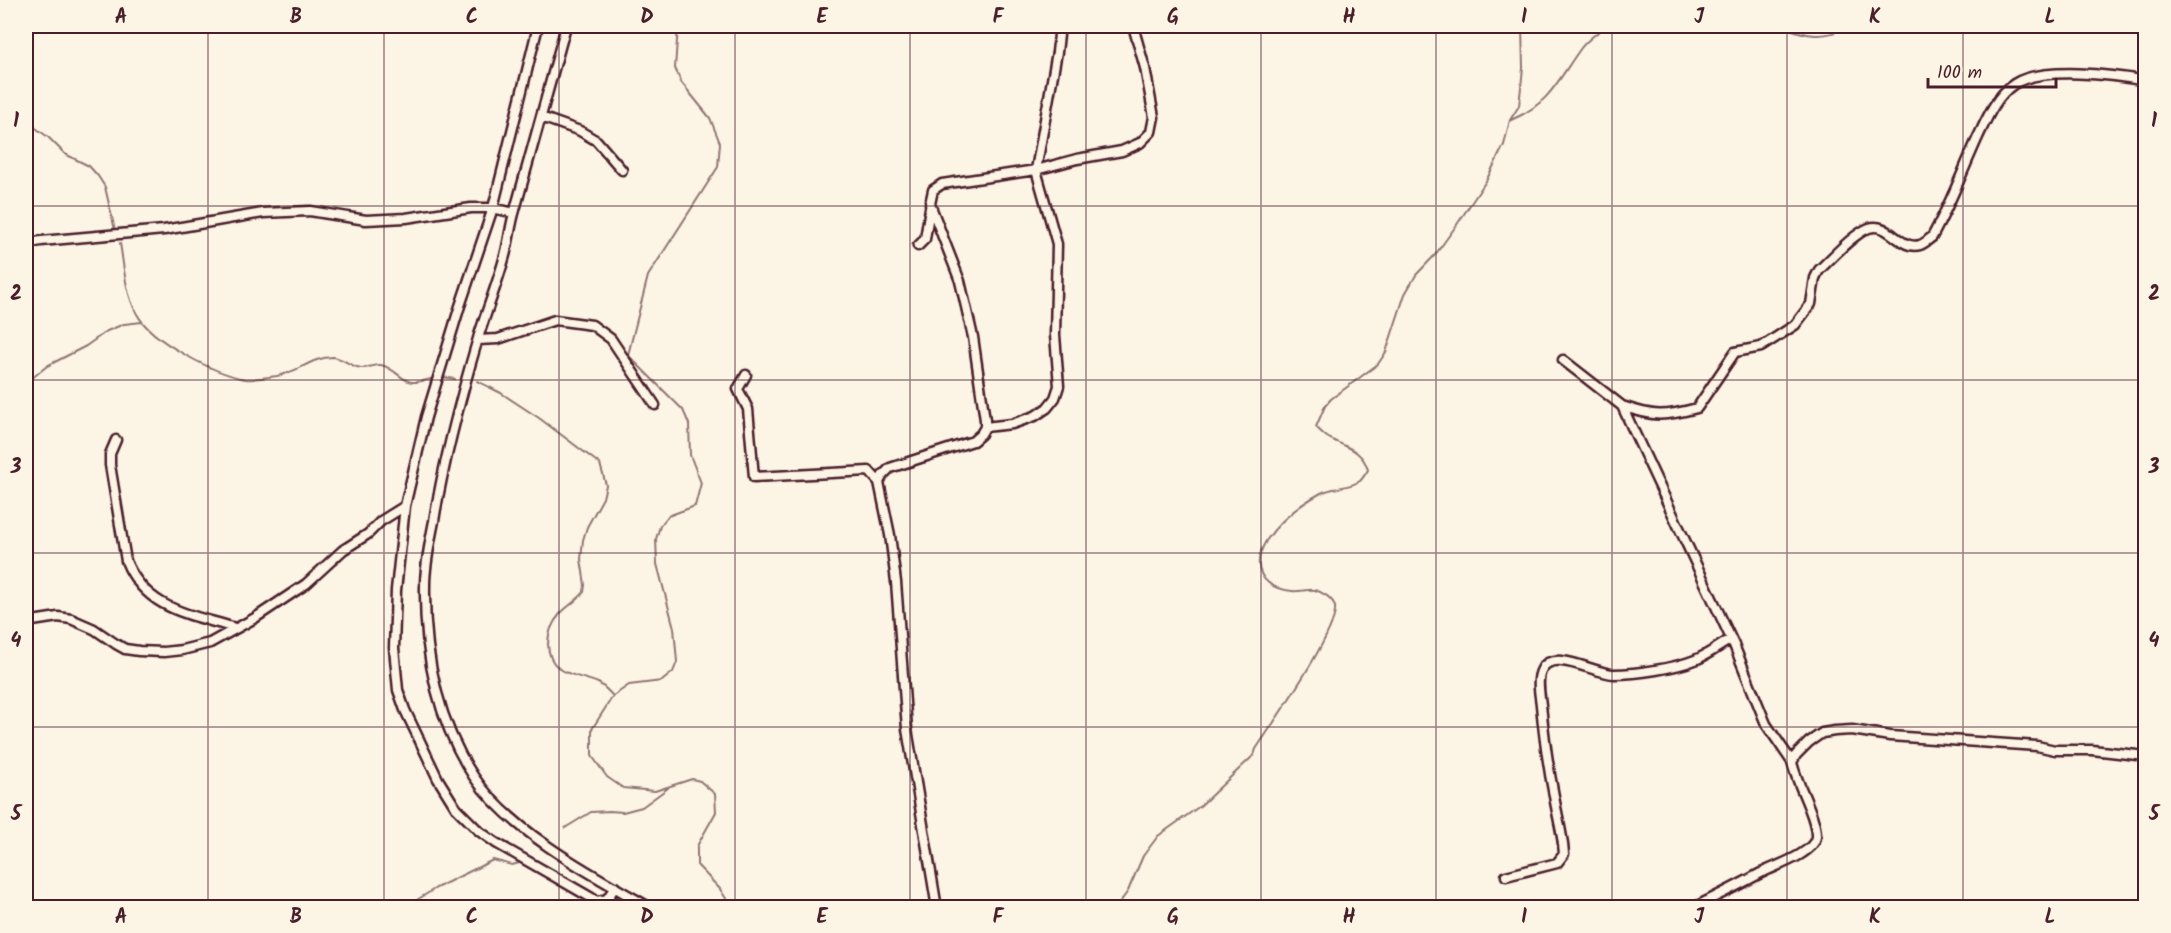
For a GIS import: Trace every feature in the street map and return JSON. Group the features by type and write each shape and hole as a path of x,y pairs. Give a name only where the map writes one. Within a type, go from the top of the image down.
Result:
{"street":[{"path":"538,26 493,208 426,417 405,506 393,626 398,690 413,729 438,778 462,814 479,831 597,901 607,899 615,887"},
{"path":"566,26 514,213 505,257 478,340 448,447 433,522 424,584 432,668 441,710 462,756 476,779 502,810 526,831 651,908"},
{"path":"985,427 1012,424 1035,416 1047,408 1055,398 1059,386 1055,335 1057,244 1036,170 1060,26"},
{"path":"918,246 925,239 933,190 942,184 1036,170 1122,151 1140,143 1151,132 1154,117 1151,96 1132,26"},
{"path":"1563,360 1622,406 1646,415 1667,415 1697,408 1735,352 1761,347 1795,325 1811,304 1815,278 1819,270 1860,233 1871,227 1882,227 1908,245 1920,245 1932,237 1990,112 2004,93 2015,83 2032,76 2068,73 2145,81"},
{"path":"541,117 580,131 597,141 622,170"},
{"path":"879,482 890,468 973,441 985,427 973,336 962,291 930,204"},
{"path":"26,244 164,230 263,213 310,211 366,220 406,218 471,208 493,208 514,213"},
{"path":"478,340 507,337 555,320 592,325 611,339 654,405"},
{"path":"746,375 738,389 748,409 754,477 869,471 879,482 890,535 896,582 907,729 937,908"},
{"path":"1622,406 1731,639 1766,724 1792,762 1816,835 1811,847 1781,865 1693,908"},
{"path":"116,440 110,454 110,465 126,561 131,573 156,602 235,628"},
{"path":"26,622 58,617 71,619 94,629 125,649 164,652 210,643 255,618 306,584 343,550 369,534 381,521 405,506"},
{"path":"1506,876 1557,863 1564,854 1548,765 1539,683 1542,669 1556,660 1566,660 1600,672 1614,674 1642,671 1695,660 1731,639"},
{"path":"1792,762 1802,748 1822,733 1852,730 1890,736 2037,746 2055,750 2092,750 2145,756"},
{"path":"607,899 615,908"}],"waterway":[{"path":"678,26 675,68 681,82 710,118 720,143 718,167 648,276 628,355 683,410 689,424 690,455 701,483 695,506 668,516 660,526 656,539 657,564 674,628 677,662 673,672 662,681 629,685 613,696 592,729 592,756 607,777 623,788 655,791 692,779 700,781 715,794 716,812 697,846 697,865 720,889 732,908"},
{"path":"1116,908 1128,891 1143,856 1158,836 1200,806 1254,755 1303,678 1326,635 1335,607 1330,598 1315,590 1292,591 1273,586 1266,581 1259,568 1261,551 1277,527 1298,508 1325,491 1356,483 1368,470 1357,453 1327,437 1316,427 1325,406 1331,399 1378,364 1386,352 1405,294 1416,275 1435,255 1486,181 1504,145 1510,120 1519,106 1523,68 1522,26"},
{"path":"1511,120 1535,106 1552,90 1581,48 1604,26"},
{"path":"1781,26 1815,35 1831,33 1849,26"},
{"path":"26,121 48,137 65,154 89,166 98,176 105,187 115,230"},
{"path":"120,243 130,297 137,314 145,325 185,355 217,370 232,376 256,379 277,376 318,360 333,357 359,368 385,366 409,381 418,382 435,378"},
{"path":"26,383 47,366 86,346 107,331 124,324 142,322"},
{"path":"442,377 455,379"},
{"path":"477,381 501,393 539,418 600,464 606,485 603,498 587,527 583,540 581,559 584,592 557,617 550,632 548,644 553,662 559,668 598,683 612,695"},
{"path":"565,828 591,812 623,812 642,807 668,788"},
{"path":"404,908 436,888 493,860 512,865 523,862"}]}
